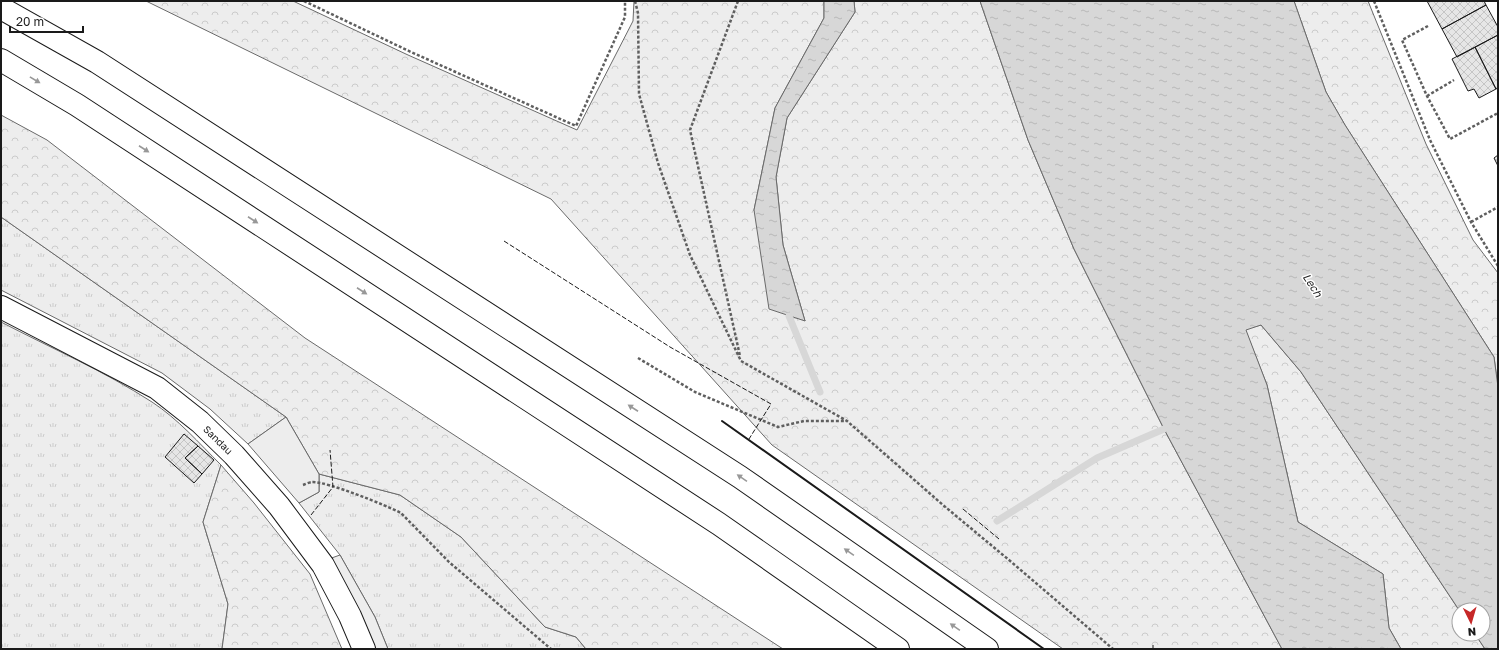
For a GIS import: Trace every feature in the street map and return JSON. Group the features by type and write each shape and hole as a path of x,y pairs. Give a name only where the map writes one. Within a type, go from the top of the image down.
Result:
{"main road":[{"path":"1,8 97,62 740,477 987,649"},
{"path":"1,60 77,105 712,520 898,649"},
{"name":"Sandau","path":"1,306 157,388 200,422 234,455 279,506 323,565 350,616 364,649"}],"path":[{"path":"304,1 411,52 576,126 625,16 625,1"},
{"path":"635,1 638,13 639,94 658,163 690,255 741,360 847,420 943,505 1113,649"},
{"path":"738,1 690,130 741,360"},
{"path":"1374,1 1430,140 1471,222 1498,266"},
{"path":"1428,26 1402,40 1427,96 1450,139 1498,113"},
{"path":"1427,96 1454,80"},
{"path":"1471,222 1498,207"},
{"path":"638,358 695,392 778,427 804,421 847,420"},
{"path":"304,485 312,482 333,487 392,508 401,513 449,562 551,649"}],"green space":[{"path":"146,1 293,1 408,55 577,130 633,21 634,1 824,1 824,18 775,108 754,210 805,321 783,245 776,177 787,118 855,12 854,1 980,1 1028,140 1074,249 1164,429 1282,649 1063,649 772,445 551,199"},
{"path":"1294,1 1368,1 1426,144 1473,240 1498,273 1498,387 1494,357 1345,125 1326,92"},
{"path":"1,115 47,140 305,338 783,649 586,649 576,637 545,627 461,537 400,495 319,474 286,417 1,217"},
{"path":"1,217 286,417 248,444 210,409 162,373 1,290"},
{"path":"1,322 96,370 152,402 179,424 221,465 203,522 228,604 222,649 1,649"},
{"path":"1261,325 1301,372 1454,602 1451,602 1451,642 1480,642 1485,649 1401,649 1389,628 1383,574 1298,522 1267,385 1245,329"},
{"path":"221,465 254,503 310,574 342,649 222,649 228,604 203,522"},
{"path":"319,474 400,495 461,537 545,627 576,637 586,649 388,649 375,617 340,555 299,503 319,492"}],"shaded area":[{"path":"286,417 319,474 319,492 299,503 248,444"},
{"path":"340,555 375,617 388,649 367,649 326,560"}],"water":[{"path":"824,1 854,1 855,12 787,118 776,177 783,245 805,321 769,309 754,210 775,108 824,18"},
{"name":"Lech","path":"980,1 1294,1 1326,92 1345,125 1494,357 1498,387 1498,649 1485,649 1480,642 1491,642 1491,602 1454,602 1301,372 1261,325 1246,330 1267,385 1298,522 1383,574 1389,628 1401,649 1282,649 1164,429 1074,249 1028,140"}],"building":[{"path":"1427,1 1484,1 1486,5 1442,29"},
{"path":"1486,5 1498,27 1498,35 1457,57 1442,29"},
{"path":"1498,35 1498,88 1496,89 1475,47"},
{"path":"1475,47 1496,89 1479,98 1474,89 1468,91 1452,59"},
{"path":"1498,155 1498,166 1494,158"},
{"path":"184,434 198,446 185,458 202,474 194,483 165,457"},
{"path":"198,446 214,460 202,474 185,458"}],"waterway":[{"path":"789,316 820,392"},
{"path":"997,521 1097,458 1164,429"}],"fence":[{"path":"504,241 670,347 771,404 749,439"},
{"path":"311,515 333,487 330,450"},
{"path":"963,509 999,539"}],"wall":[{"path":"722,421 1044,649"}]}
